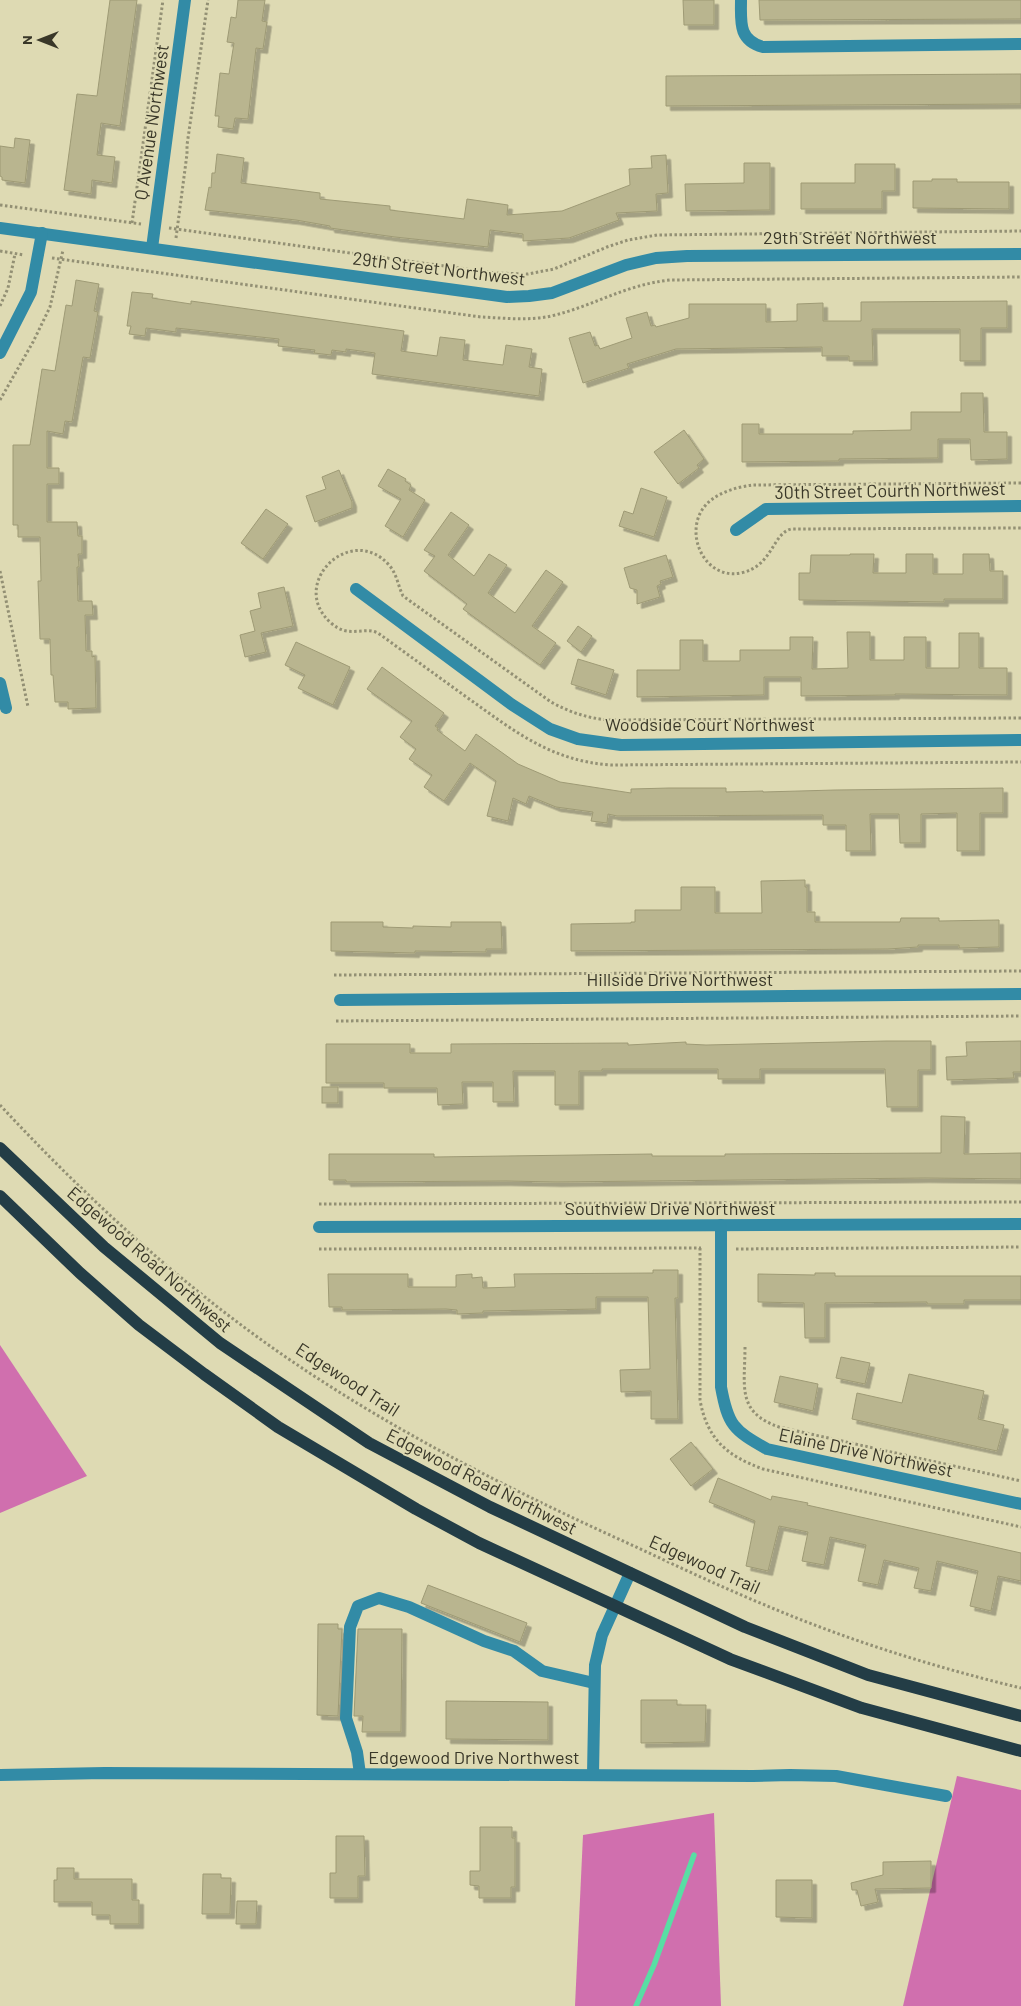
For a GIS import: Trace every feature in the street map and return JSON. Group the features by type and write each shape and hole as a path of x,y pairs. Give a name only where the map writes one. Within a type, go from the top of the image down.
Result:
{"main road":[{"name":"Edgewood Road Northwest","path":"0,1148 104,1247 176,1308 236,1354 378,1448 490,1507 745,1627 868,1675 1021,1716"},
{"path":"0,1196 80,1274 139,1325 278,1427 416,1509 479,1542 730,1659 862,1708 1021,1751"}],"street":[{"name":"Q Avenue Northwest","path":"152,248 185,0"},
{"path":"741,0 742,24 745,36 752,44 763,47 1021,44"},
{"name":"29th Street Northwest","path":"0,228 508,296 552,293 626,265 656,258 687,256 1021,254"},
{"path":"0,353 31,292 42,234"},
{"name":"30th Street Courth Northwest","path":"736,530 766,509 1021,506"},
{"name":"Woodside Court Northwest","path":"356,589 511,704 550,728 578,739 621,745 1021,740"},
{"path":"0,683 6,708"},
{"name":"Hillside Drive Northwest","path":"340,1000 1021,994"},
{"name":"Southview Drive Northwest","path":"319,1227 1021,1224"},
{"name":"Elaine Drive Northwest","path":"721,1225 721,1387 726,1412 740,1434 767,1449 1021,1504"},
{"path":"593,1774 595,1665 602,1635 617,1606 630,1574"},
{"path":"360,1774 357,1752 346,1718 350,1627 358,1606 379,1598 409,1607 484,1641 514,1651 542,1670 594,1683"},
{"name":"Edgewood Drive Northwest","path":"0,1775 105,1773 836,1776 946,1796"}],"path":[{"path":"132,223 163,0"},
{"path":"176,238 188,136 208,0"},
{"path":"0,205 141,224"},
{"path":"69,214 69,219"},
{"path":"169,228 496,273 528,274 554,269 628,240 657,235 1021,231"},
{"path":"0,400 33,342 50,307 63,250"},
{"path":"0,251 24,255"},
{"path":"0,306 8,288 16,254"},
{"path":"1021,718 618,720 594,718 568,711 551,702 403,596 393,571 376,555 360,550 339,555 327,564 317,586 317,602 332,624 350,632 370,631 378,633 526,739 558,755 581,762 611,765 1021,762"},
{"path":"0,571 28,707"},
{"path":"334,975 1021,971"},
{"path":"336,1020 1021,1016"},
{"name":"Edgewood Trail","path":"0,1105 45,1154 181,1278 301,1368 397,1428 513,1490 767,1606 888,1650 952,1670 1021,1688"},
{"path":"319,1204 1021,1202"},
{"path":"736,1249 1021,1247"},
{"path":"700,1248 700,1400 702,1413 710,1432 728,1452 738,1459 763,1469 1021,1527"},
{"path":"319,1249 709,1248"},
{"path":"745,1347 746,1398 754,1413 764,1421 780,1427 1021,1481"}],"shaded area":[{"path":"0,1345 87,1476 0,1513"},
{"path":"957,1776 1021,1790 1021,2006 903,2006"},
{"path":"714,1813 721,2006 575,2006 583,1835"}],"building":[{"path":"110,0 137,0 120,126 101,123 97,155 115,157 112,183 92,180 91,194 64,190 77,94 97,96"},
{"path":"238,0 265,0 262,21 267,22 263,49 256,48 248,119 235,118 233,129 218,127 219,116 215,116 220,73 229,74 234,43 227,42 231,17 236,18"},
{"path":"683,0 714,0 714,25 684,25"},
{"path":"759,0 1021,0 1021,19 760,20"},
{"path":"1021,74 1021,104 666,106 666,76"},
{"path":"15,138 30,140 25,183 2,180 0,176 0,146 14,148"},
{"path":"217,154 244,158 241,183 320,193 320,199 390,206 390,210 464,219 467,199 508,205 507,215 562,211 630,185 629,169 652,168 651,156 666,155 668,193 656,194 657,211 616,213 619,220 569,238 523,241 523,234 490,230 488,247 395,237 330,228 330,226 296,220 205,210 209,187 211,188 212,173 215,173"},
{"path":"744,163 770,163 770,210 686,211 685,184 744,183"},
{"path":"855,164 895,164 895,191 882,191 882,209 801,209 801,183 855,183"},
{"path":"932,179 957,179 957,182 1009,182 1009,209 913,208 913,181 932,181"},
{"path":"76,280 99,284 94,311 98,312 90,358 83,357 72,422 65,421 63,434 47,431 47,468 59,468 59,484 47,484 47,522 77,522 78,536 82,536 82,554 78,554 79,567 77,567 78,601 92,601 93,615 85,615 86,651 92,651 92,657 95,656 96,708 68,709 68,702 55,702 53,675 51,675 50,639 40,639 38,581 41,581 40,537 18,537 18,525 13,525 13,445 30,445 42,369 55,371 66,305 72,306"},
{"path":"132,292 153,294 152,298 191,304 191,301 404,331 401,351 437,356 440,337 465,340 463,360 503,365 506,345 532,349 529,367 542,369 539,396 372,374 375,353 346,349 346,352 332,350 331,355 314,353 315,350 278,346 279,339 176,328 176,332 146,328 145,336 129,334 131,326 127,326"},
{"path":"1007,301 1007,328 981,328 981,361 960,361 960,329 872,329 873,361 849,361 849,356 822,356 822,347 676,349 627,364 629,368 583,383 569,338 590,332 595,346 598,345 600,349 632,338 626,318 647,312 651,326 655,325 656,327 689,318 689,304 766,304 766,322 797,321 797,304 823,303 823,321 861,321 861,302"},
{"path":"961,393 983,393 984,432 1007,432 1007,459 971,460 970,439 938,439 938,458 742,462 742,424 759,424 759,434 853,434 853,431 911,430 911,412 961,412"},
{"path":"684,430 704,459 697,465 699,468 678,484 654,452"},
{"path":"388,469 406,479 405,481 411,485 409,490 425,500 403,537 385,526 401,499 378,486"},
{"path":"339,470 352,502 352,508 315,522 306,496 326,489 322,477"},
{"path":"641,488 667,497 654,537 619,526 624,511 633,514"},
{"path":"266,509 288,524 263,559 241,543"},
{"path":"451,512 469,525 448,555 474,576 489,554 507,565 488,593 515,613 546,570 563,582 532,626 556,643 540,665 463,609 467,604 424,571 435,556 424,550"},
{"path":"874,554 873,573 906,573 906,554 933,554 933,574 963,574 963,554 989,554 990,571 1003,571 1003,599 944,599 944,602 799,600 799,573 810,573 811,555"},
{"path":"666,555 673,577 660,581 661,584 657,586 660,597 637,604 637,590 630,588 624,568"},
{"path":"284,587 293,626 261,633 266,652 245,657 240,635 255,631 250,611 261,608 258,593"},
{"path":"578,626 592,636 581,652 567,641"},
{"path":"847,632 870,632 870,660 904,660 904,637 926,637 926,668 959,668 959,633 979,633 979,668 1007,668 1007,695 895,694 801,696 801,677 764,677 764,695 637,697 637,670 680,670 680,640 703,640 703,661 740,661 740,650 790,650 790,637 813,637 812,669 848,668"},
{"path":"296,642 350,667 333,705 298,688 305,675 285,665"},
{"path":"578,659 614,670 606,695 571,684"},
{"path":"382,667 444,713 435,726 438,728 437,730 465,751 476,734 518,764 560,782 631,793 631,789 669,788 726,788 726,792 763,792 1003,788 1003,813 980,813 980,851 957,851 957,813 921,814 921,843 900,843 899,814 870,814 871,851 846,851 846,825 823,825 823,815 617,816 608,814 607,823 591,821 593,812 556,807 529,796 526,804 513,798 508,821 487,816 496,781 470,763 444,801 424,787 432,775 409,759 416,749 400,737 412,721 367,689"},
{"path":"805,880 805,887 807,887 807,912 815,912 815,922 900,922 901,918 939,918 939,921 999,920 999,947 959,948 959,945 918,945 918,947 888,949 571,951 571,924 631,923 635,922 635,910 681,910 681,887 715,887 715,913 762,913 761,881"},
{"path":"331,922 383,922 383,927 413,928 413,926 451,927 451,922 501,922 502,949 486,949 486,952 415,951 415,953 331,951"},
{"path":"931,1041 931,1070 918,1070 918,1107 887,1107 885,1069 760,1069 760,1079 718,1079 718,1069 602,1069 602,1071 579,1071 579,1105 555,1105 555,1071 513,1071 514,1102 493,1102 493,1082 462,1082 463,1104 438,1105 437,1088 384,1088 384,1083 326,1083 326,1044 410,1044 410,1053 451,1053 451,1044 628,1043 628,1045 686,1042 686,1044 706,1045"},
{"path":"1021,1041 1021,1072 1013,1072 1014,1078 947,1080 946,1057 967,1056 966,1042"},
{"path":"322,1087 338,1087 338,1103 322,1103"},
{"path":"941,1116 965,1117 964,1154 1021,1153 1021,1179 925,1178 557,1182 346,1182 346,1180 329,1180 329,1154 434,1154 434,1157 941,1153"},
{"path":"653,1270 678,1270 678,1298 675,1298 678,1419 651,1419 651,1391 621,1392 620,1370 650,1369 648,1297 596,1297 596,1309 483,1311 483,1313 457,1314 457,1310 446,1309 342,1310 342,1307 329,1307 328,1274 408,1274 408,1287 456,1287 456,1275 472,1274 472,1278 482,1277 483,1288 515,1287 514,1274 653,1273"},
{"path":"815,1273 835,1273 835,1276 1021,1276 1021,1300 964,1300 964,1304 927,1304 927,1302 825,1303 825,1338 805,1338 804,1303 758,1302 758,1274 815,1275"},
{"path":"841,1357 870,1363 865,1384 836,1378"},
{"path":"909,1374 984,1391 978,1419 1004,1425 997,1451 852,1419 857,1393 902,1403"},
{"path":"780,1376 818,1384 813,1411 774,1402"},
{"path":"691,1442 713,1469 691,1486 670,1459"},
{"path":"718,1478 771,1500 772,1496 808,1503 807,1505 1021,1553 1021,1581 998,1576 991,1611 970,1606 978,1571 937,1561 931,1591 914,1588 919,1568 884,1560 878,1585 858,1581 866,1545 830,1537 824,1565 802,1561 808,1532 779,1526 768,1571 746,1566 755,1521 709,1502"},
{"path":"428,1585 527,1623 520,1642 421,1603"},
{"path":"318,1624 338,1624 338,1629 342,1629 338,1716 317,1715"},
{"path":"358,1629 402,1629 401,1732 362,1732 363,1716 354,1716"},
{"path":"641,1700 677,1700 677,1705 706,1705 705,1742 641,1743"},
{"path":"446,1701 548,1702 548,1740 446,1739"},
{"path":"480,1827 512,1827 512,1838 515,1838 515,1887 511,1887 511,1898 479,1898 479,1886 470,1885 470,1871 480,1871"},
{"path":"336,1836 364,1836 365,1876 358,1876 358,1898 330,1898 330,1873 336,1873"},
{"path":"931,1861 931,1888 875,1889 878,1902 861,1906 857,1890 852,1890 851,1883 883,1875 883,1862"},
{"path":"57,1868 74,1868 74,1879 132,1879 132,1900 139,1900 139,1924 110,1924 110,1915 92,1915 92,1902 54,1902 54,1880 57,1880"},
{"path":"203,1874 221,1874 221,1878 231,1878 230,1914 202,1914"},
{"path":"776,1880 812,1880 812,1918 776,1917"},
{"path":"237,1901 257,1901 256,1924 236,1924"}],"waterway":[{"path":"636,2006 654,1965 694,1855"}]}
